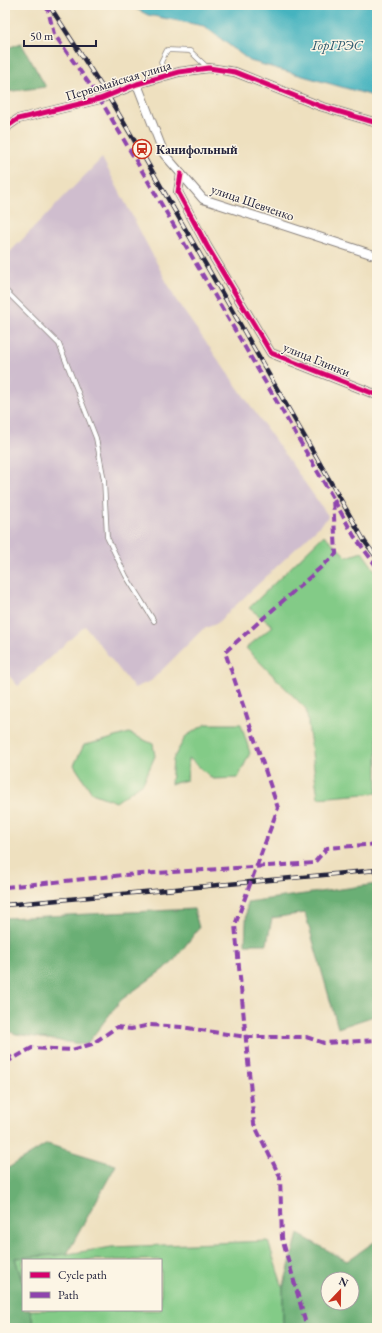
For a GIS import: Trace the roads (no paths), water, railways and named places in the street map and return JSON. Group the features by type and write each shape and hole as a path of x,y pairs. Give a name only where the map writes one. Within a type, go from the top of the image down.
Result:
{"street":[{"name":"Первомайская улица","path":"5,130 18,119 100,99 137,84 179,72 209,68 235,72 320,106 377,123"},
{"name":"улица Шевченко","path":"137,84 164,154 203,199 377,256"},
{"name":"улица Глинки","path":"181,174 178,192 207,246 271,353 377,395"}],"lane":[{"path":"165,76 161,62 166,50 190,51 209,68"},
{"path":"5,290 59,344 96,438 104,480 107,536 126,576 154,620"}],"water":[{"name":"ГорГРЭС","path":"128,5 377,5 377,97 250,61 204,26 148,15"}],"railway":[{"path":"49,5 108,96 365,542 377,558"},
{"path":"5,905 377,870"}],"place":[{"name":"Канифольный","path":"142,149"}]}
